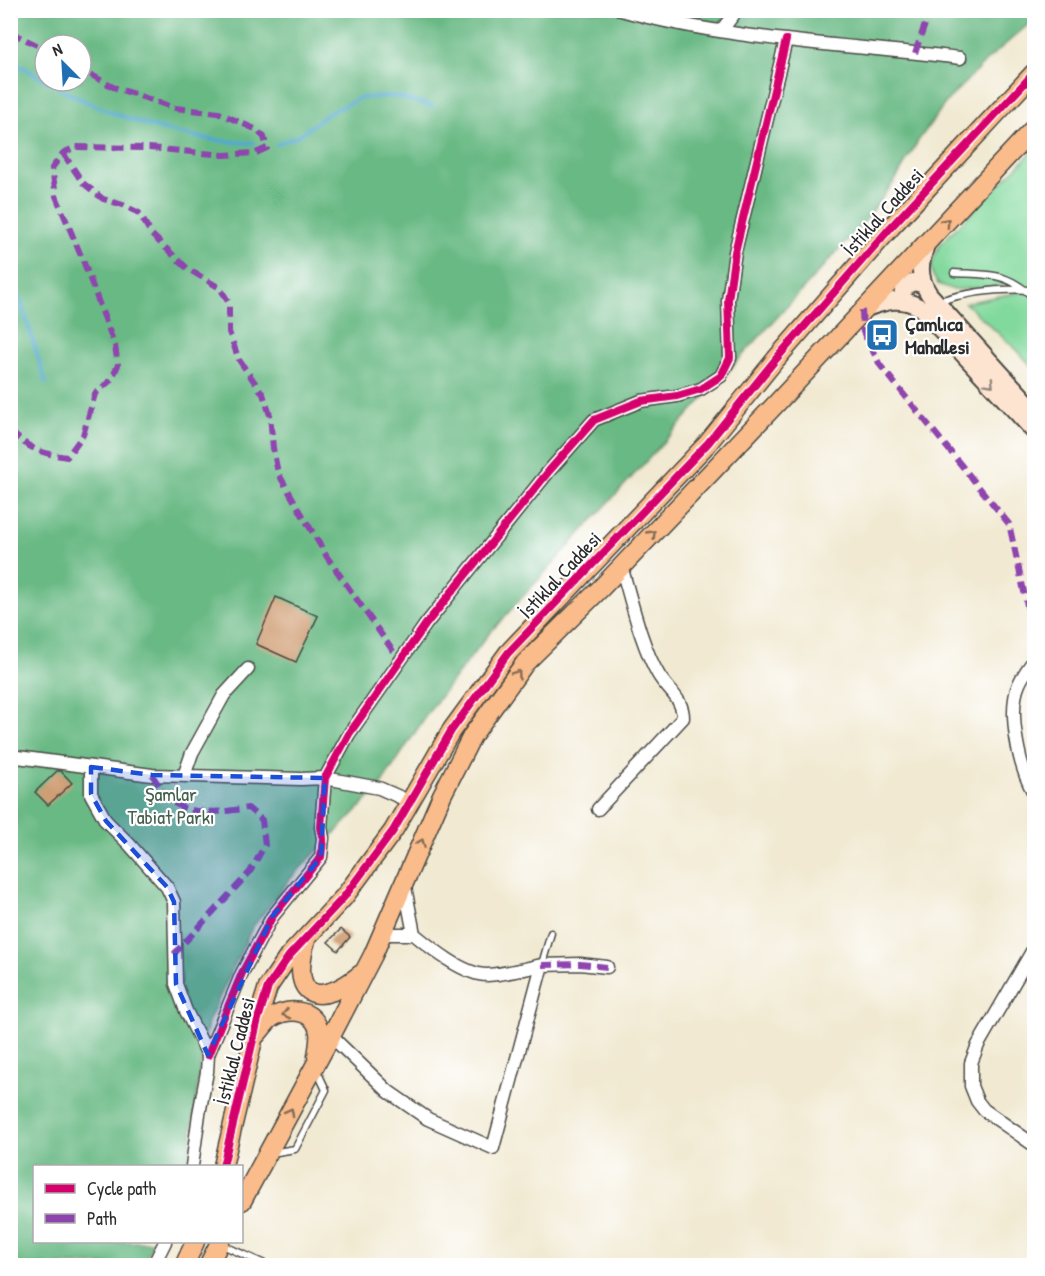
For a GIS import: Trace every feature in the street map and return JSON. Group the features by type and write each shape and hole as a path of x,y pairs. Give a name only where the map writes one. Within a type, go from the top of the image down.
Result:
{"main road":[{"name":"İstiklal Caddesi","path":"223,1165 258,1019 268,987 289,956 344,897 372,860 411,802 452,731 508,653 708,442 776,359 891,227 1035,73"},
{"name":"İstiklal Caddesi","path":"243,1198 364,972 442,795 472,736 525,663 775,405 1035,128"},
{"path":"927,242 921,264 922,284 935,302 1035,410"},
{"path":"904,301 902,292 904,288 912,282 922,284"},
{"path":"862,310 885,301 904,301 921,308 1035,431"},
{"path":"306,938 301,956 301,973 305,986 314,994 328,994 347,986 364,972"},
{"path":"254,1037 269,1019 288,1011 304,1012 313,1019 319,1031 315,1067"},
{"path":"184,1266 195,1243"},
{"path":"208,1266 220,1243"}],"street":[{"path":"621,10 664,23 786,40 960,58"},
{"path":"721,31 737,10"},
{"path":"192,1165 208,1055 242,973 272,917 321,857 325,778 349,734 426,624 549,471 594,420 641,400 677,396 700,389 721,376 730,358 728,300 735,252 786,40"},
{"path":"598,809 683,717 683,707 658,674 647,649 621,566"},
{"path":"1035,660 1018,685 1014,703 1015,729 1022,764 1035,793"},
{"path":"184,776 192,753 225,695 248,669"},
{"path":"10,756 152,775 325,778 380,788 411,802"},
{"path":"91,767 91,794 106,821 167,887 174,902 176,984 186,1011 208,1055"},
{"path":"404,882 414,934 433,950 469,971 484,975 542,965 580,964 608,967"},
{"path":"382,934 414,934"},
{"path":"1035,948 978,1045 971,1063 971,1086 977,1101 984,1110 1035,1145"},
{"path":"331,1036 389,1092 428,1119 493,1148 542,965"},
{"path":"153,1266 164,1243"}],"lane":[{"path":"954,273 1008,278 1035,298"},
{"path":"935,302 962,294 1035,290"},
{"path":"542,965 551,933"},
{"path":"220,1243 269,1266"}],"highlighted area":[{"path":"91,767 152,775 325,778 321,857 272,917 208,1055 176,984 174,902 167,887 106,821 91,794"}],"green space":[{"name":"Şamlar Tabiat Parkı","path":"10,11 1034,11 1034,18 1030,23 986,61 946,102 918,141 896,179 864,222 487,636 427,714 379,788 290,879 252,928 208,1022 186,1165 33,1165 33,1243 153,1243 142,1265 11,1265"},
{"path":"1034,150 1034,369 1018,351 965,303 1020,292 1011,285 954,290 938,284 931,266 940,244"}],"building":[{"path":"276,597 318,616 296,662 256,644"},
{"path":"57,771 61,771 72,783 48,805 35,792"},
{"path":"341,929 350,937 338,951 328,942"}],"waterway":[{"path":"10,60 33,73"},
{"path":"68,93 95,106 146,125 200,138 254,143"},
{"path":"277,144 298,136 329,113 360,98 394,96 432,106"},
{"path":"10,267 46,383"}],"marked path":[{"path":"915,53 930,10"},
{"path":"10,32 33,43"},
{"path":"10,431 36,450 67,457 83,435 95,394 112,379 118,365 115,346 56,196 52,168 63,153 76,147 149,148 224,155 256,153 267,148 264,137 255,129 219,113 175,108 113,87 93,76"},
{"path":"63,153 83,183 103,199 139,213 152,235 188,269 220,288 229,303 229,332 239,360 263,394 270,415 278,473 327,557 400,661"},
{"path":"862,310 863,332 880,365 1009,524 1034,637"},
{"path":"152,775 169,799 186,809 217,812 248,808 262,820 265,845 250,872 174,954"},
{"path":"542,965 580,964 607,967"}],"cycle path":[{"path":"208,1055 242,973 272,917 321,857 325,778 349,734 426,624 549,471 594,420 641,401 677,396 701,389 721,376 730,358 728,300 735,252 786,40"},
{"path":"223,1165 258,1019 268,987 289,956 344,897 393,831 451,731 508,653 708,443 776,359 891,227 1034,73"}],"place":[{"name":"Çamlıca Mahallesi","path":"882,335"}]}
